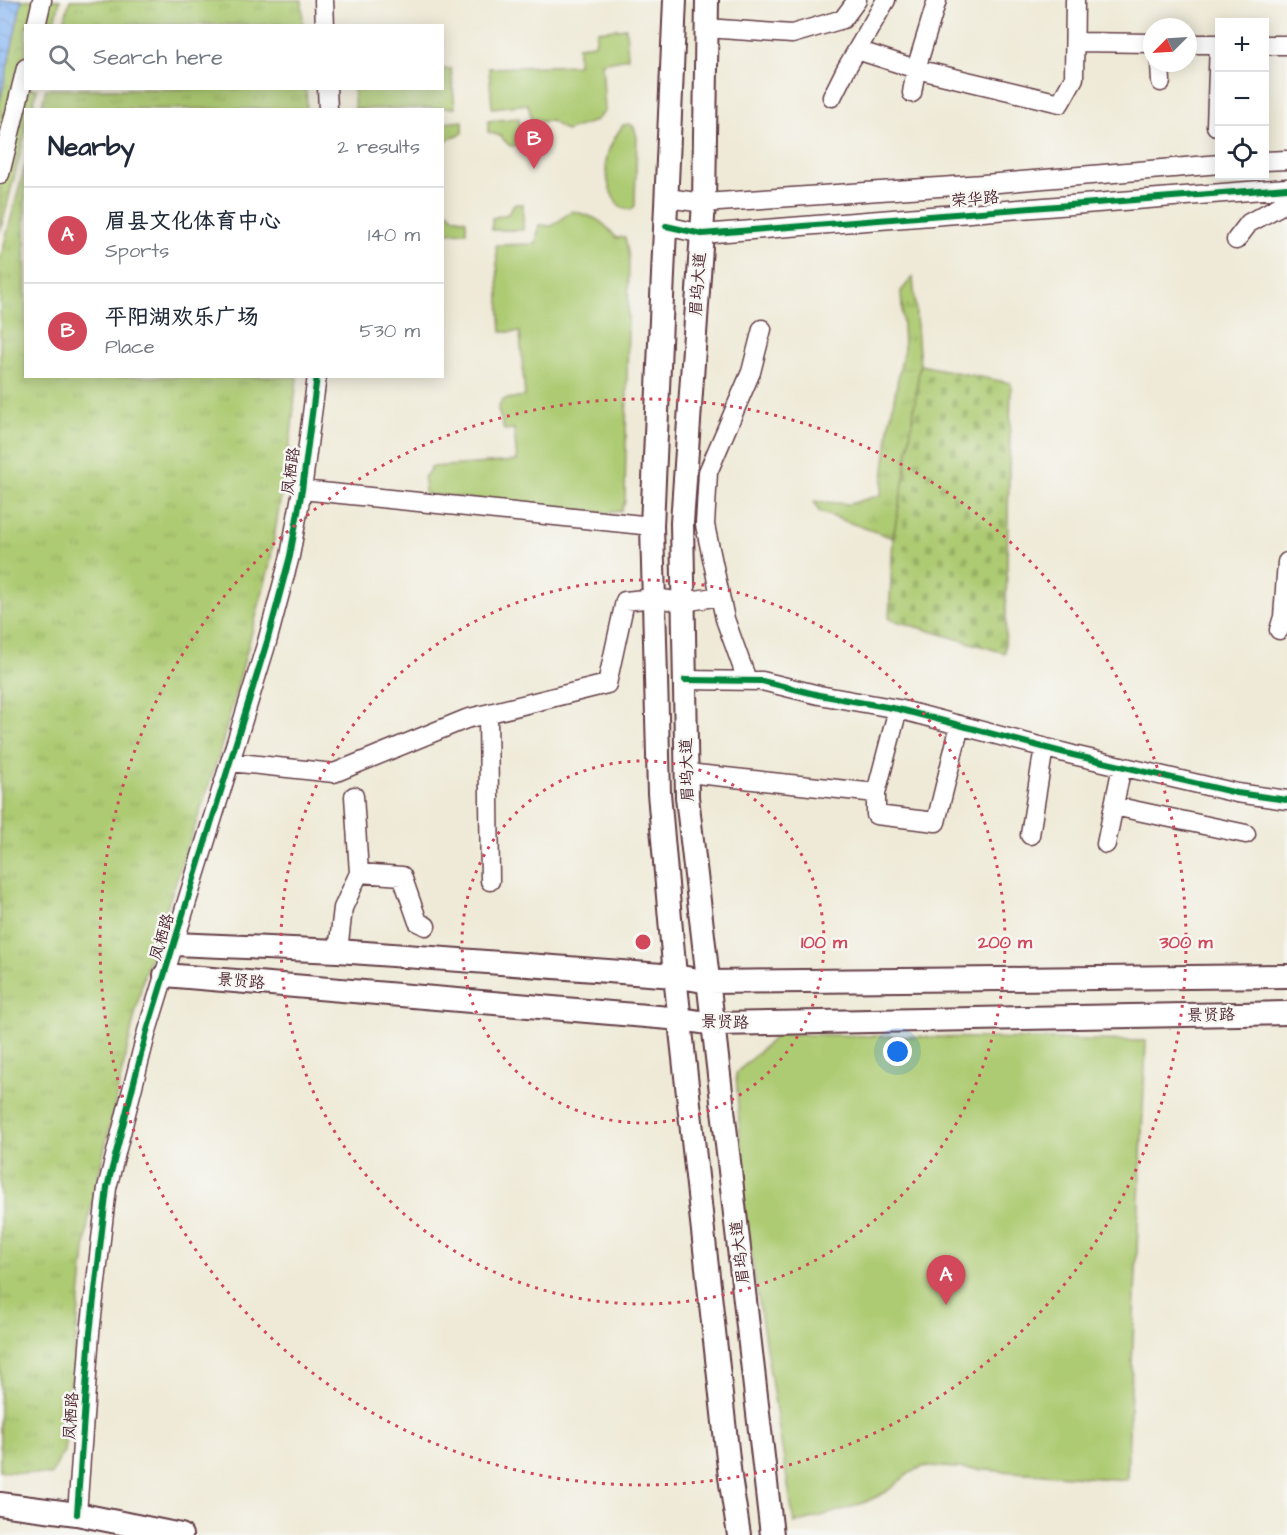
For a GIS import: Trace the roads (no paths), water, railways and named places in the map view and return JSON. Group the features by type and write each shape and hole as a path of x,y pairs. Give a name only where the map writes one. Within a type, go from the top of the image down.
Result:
{"main road":[{"name":"眉坞大道","path":"675,0 652,526 659,793 675,976 737,1531"},
{"name":"眉坞大道","path":"707,0 704,203 682,523 687,797 772,1535"},
{"name":"景贤路","path":"174,944 338,951 675,976 709,981 1287,976"},
{"name":"景贤路","path":"165,975 681,1019 713,1024 1287,1013"},
{"path":"769,1501 780,1535"},
{"path":"0,1504 77,1514 181,1535"}],"street":[{"path":"36,24 42,0"},
{"path":"324,0 325,24"},
{"path":"706,28 792,34 843,19 857,0"},
{"path":"832,97 886,0"},
{"path":"912,93 916,69 937,0"},
{"path":"857,50 916,69 1060,103 1074,78 1075,0"},
{"path":"1075,42 1143,43"},
{"path":"1197,44 1215,44"},
{"path":"1269,45 1287,45"},
{"path":"1160,72 1161,82"},
{"path":"0,174 24,76"},
{"path":"327,90 328,108"},
{"path":"1269,161 1287,160"},
{"name":"荣华路","path":"667,198 704,203 998,183 1215,164"},
{"name":"荣华路","path":"666,226 702,234 1287,188"},
{"path":"1236,240 1249,223 1287,202"},
{"path":"747,680 724,619 705,525 708,472 751,372 762,328"},
{"name":"凤栖路","path":"77,1514 90,1334 107,1188 147,1031 267,642 290,556 302,490 317,378"},
{"path":"302,490 652,526"},
{"path":"1279,630 1283,617 1287,562"},
{"path":"230,762 334,773 466,719 607,684 625,601 654,598 684,602 720,596"},
{"path":"685,680 762,681 819,695 898,709 1044,747 1238,793 1287,800"},
{"path":"898,709 876,793 876,815 936,822 960,725"},
{"path":"488,714 490,881"},
{"path":"1030,835 1044,747"},
{"path":"1106,844 1122,766"},
{"path":"687,773 876,793"},
{"path":"338,951 343,908 359,873 354,796"},
{"path":"1114,806 1246,834"},
{"path":"359,873 402,876 418,922 426,926"}],"water":[{"path":"0,0 22,0 0,101"}],"place":[{"name":"平阳湖欢乐广场","path":"534,169"},
{"name":"眉县文化体育中心","path":"946,1305"}]}
